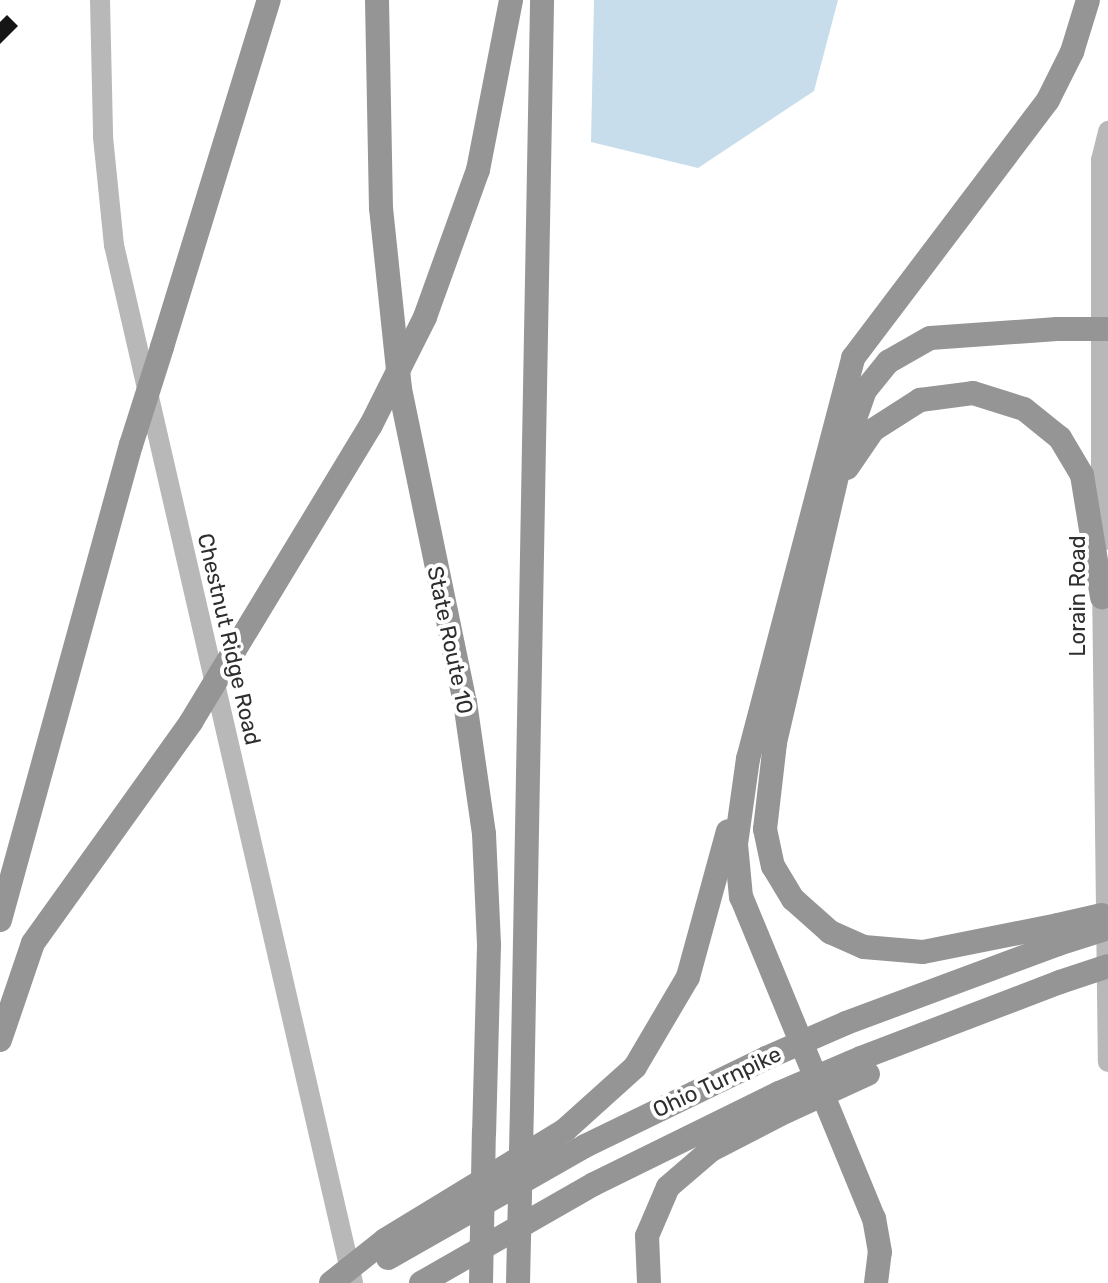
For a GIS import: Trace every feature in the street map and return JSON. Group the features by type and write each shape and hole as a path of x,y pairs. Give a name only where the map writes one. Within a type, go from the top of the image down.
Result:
{"highway":[{"path":"0,920 131,445 269,0"},
{"name":"State Route 10","path":"377,0 381,208 400,389 463,692 482,812 489,945 481,1283"},
{"path":"0,1040 33,943 191,722 371,425 425,317 485,145 511,0"},
{"path":"518,1283 542,0"},
{"path":"331,1283 565,1130 635,1067 688,977 748,759 846,377 864,338 1048,100 1072,52 1088,0"},
{"path":"1108,321 954,333 898,354 872,379 855,413 830,511 775,743 765,816 768,853 793,899 830,932 864,947 908,953 1058,934 1108,914"},
{"path":"832,438 861,373 901,338 954,322 1108,329"},
{"path":"830,511 854,453 889,416 944,394 996,397 1034,415 1073,456 1088,496 1102,597"},
{"path":"775,743 749,816 748,885 769,948 881,1207 889,1242 886,1283"},
{"path":"748,759 736,844 741,897 874,1219 880,1252 876,1283"},
{"name":"Ohio Turnpike","path":"351,1283 386,1249 585,1146 766,1058 1058,934 1108,928"},
{"path":"649,1283 647,1236 668,1187 711,1150 783,1102 864,1066 930,1045 988,1008 1108,966"},
{"name":"Ohio Turnpike","path":"421,1283 594,1184 783,1102"}],"street":[{"name":"Chestnut Ridge Road","path":"100,0 103,137 114,245 351,1283"},
{"name":"Lorain Road","path":"1108,131 1101,160 1108,1062"}],"water":[{"path":"594,0 838,0 814,91 698,168 591,142"}],"building":[{"path":"7,15 18,26 0,44 0,22"}]}
